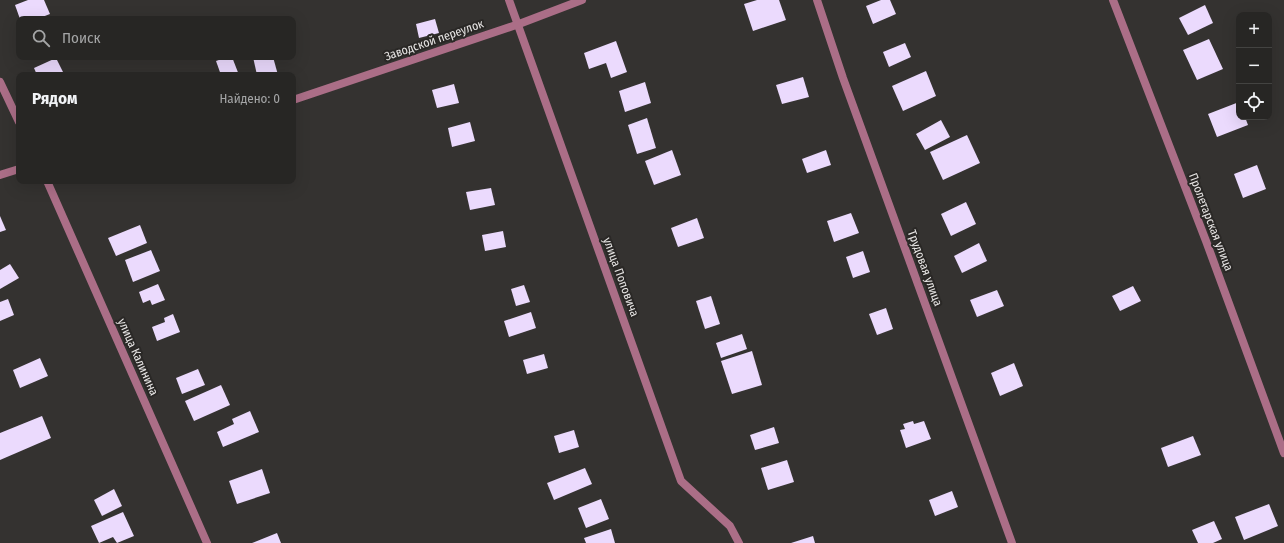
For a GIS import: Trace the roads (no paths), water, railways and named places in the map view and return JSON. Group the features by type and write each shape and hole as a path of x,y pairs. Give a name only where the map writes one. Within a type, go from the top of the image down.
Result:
{"street":[{"name":"улица Поповича","path":"509,0 519,24 681,481 730,526 739,543"},
{"name":"Заводской переулок","path":"296,99 519,24 582,0"},
{"name":"Трудовая улица","path":"817,0 843,78 1012,543"},
{"name":"Пролетарская улица","path":"1113,0 1206,241 1284,453"},
{"path":"0,82 16,116"},
{"path":"0,175 16,170"},
{"name":"улица Калинина","path":"48,184 207,543"}]}
